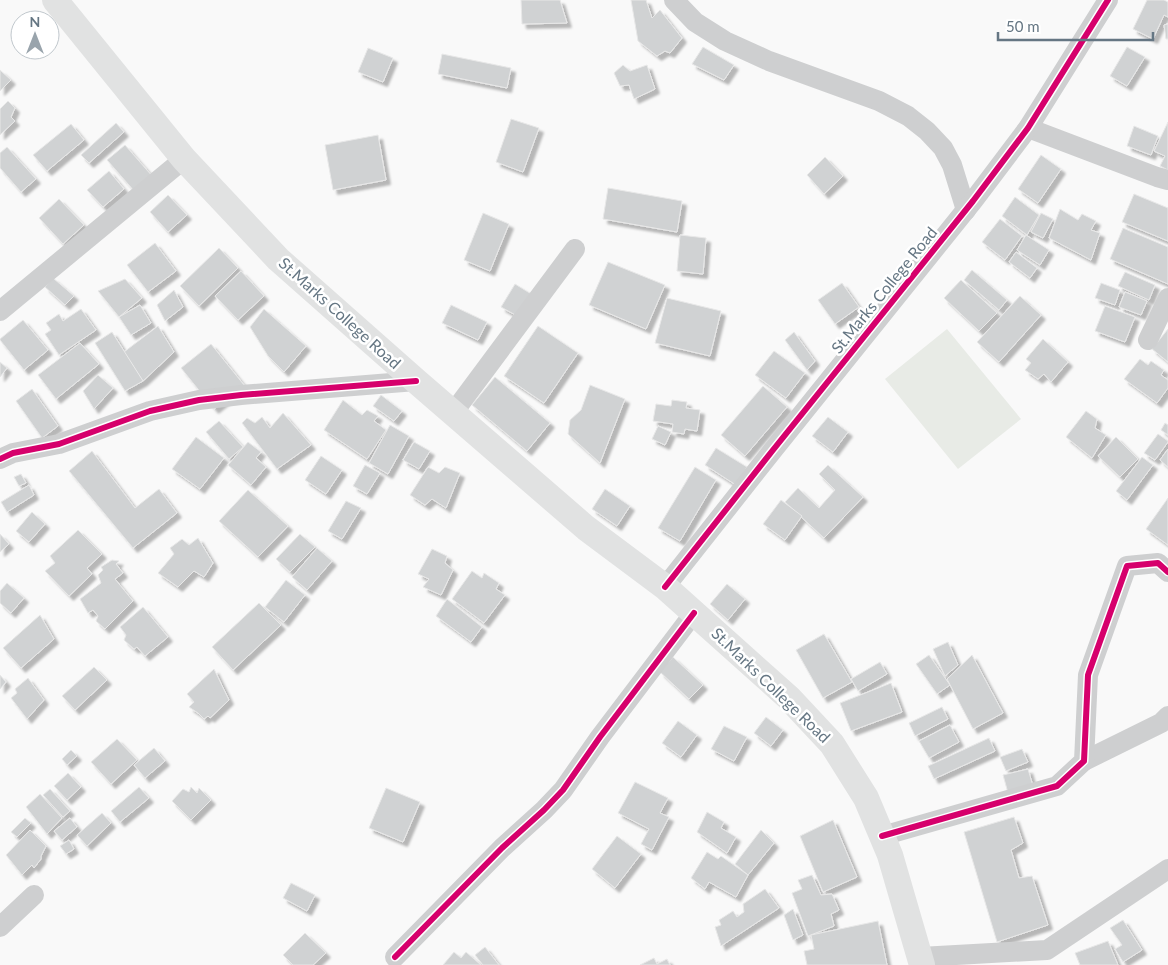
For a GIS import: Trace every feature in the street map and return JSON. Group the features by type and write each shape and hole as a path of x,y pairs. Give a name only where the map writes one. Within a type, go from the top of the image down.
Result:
{"main road":[{"name":"St.Marks College Road","path":"55,0 184,159 278,259 586,528 665,587 789,698 832,744 866,798 890,855 921,961"}],"street":[{"path":"674,0 695,22 725,41 769,61 879,101 908,116 927,131 943,148 952,165 966,210"},
{"name":"St.Marks College Road","path":"665,587 966,210 1028,128 1108,0"},
{"path":"1028,128 1168,180"},
{"path":"0,311 184,159"},
{"path":"453,413 575,249"},
{"path":"1148,340 1168,298"},
{"path":"0,459 14,453 59,444 150,411 199,400 416,381"},
{"path":"1084,761 1088,675 1127,566 1158,562 1168,572"},
{"path":"395,957 502,848 563,790 600,737 694,613"},
{"path":"882,836 1057,786 1084,761 1161,723 1168,716"},
{"path":"921,961 1047,950 1168,869"},
{"path":"0,927 34,895"}],"shaded area":[{"path":"947,329 1021,419 958,469 885,379"}],"building":[{"path":"521,0 560,0 567,23 522,24"},
{"path":"631,0 646,0 652,18 660,10 682,38 670,53 665,51 657,56 638,41"},
{"path":"1147,0 1164,0 1168,2 1168,17 1164,15 1153,39 1133,29"},
{"path":"1168,24 1168,39 1166,39 1164,25"},
{"path":"703,47 734,65 724,80 692,64"},
{"path":"1127,47 1145,57 1127,86 1110,76"},
{"path":"368,48 393,58 383,82 358,72"},
{"path":"442,54 511,68 507,88 438,74"},
{"path":"623,65 630,71 647,65 655,89 634,99 629,85 620,86 614,73"},
{"path":"0,70 11,80 0,91"},
{"path":"8,101 15,108 11,117 15,121 0,135 0,109"},
{"path":"511,119 539,128 523,172 496,162"},
{"path":"1168,122 1168,170 1160,166 1165,156 1154,151"},
{"path":"116,123 124,132 89,163 81,155"},
{"path":"71,124 84,140 47,171 33,155"},
{"path":"1134,126 1158,136 1151,155 1127,146"},
{"path":"378,135 386,180 333,190 325,145"},
{"path":"125,145 153,177 135,192 107,160"},
{"path":"7,147 36,179 21,192 0,168 0,153"},
{"path":"1041,155 1061,169 1038,203 1018,189"},
{"path":"825,157 843,176 824,194 807,175"},
{"path":"109,171 124,189 103,207 87,190"},
{"path":"608,188 682,201 677,232 603,219"},
{"path":"1134,194 1168,208 1168,241 1122,222"},
{"path":"168,195 187,215 168,232 150,212"},
{"path":"1015,197 1039,215 1027,235 1002,216"},
{"path":"59,199 84,225 63,244 39,218"},
{"path":"1060,209 1078,220 1082,214 1096,221 1091,230 1100,233 1091,260 1049,238"},
{"path":"483,213 509,224 490,271 464,260"},
{"path":"1041,213 1053,219 1043,238 1031,232"},
{"path":"1000,219 1022,236 1005,260 982,242"},
{"path":"1123,228 1168,247 1168,284 1110,259"},
{"path":"680,235 706,238 703,274 677,271"},
{"path":"1026,235 1049,250 1040,265 1017,250"},
{"path":"155,243 176,271 148,292 127,265"},
{"path":"219,248 238,268 199,306 180,286"},
{"path":"1016,252 1037,268 1030,278 1009,262"},
{"path":"608,262 665,285 646,329 589,305"},
{"path":"972,270 1007,300 999,310 964,280"},
{"path":"241,271 264,296 238,320 215,296"},
{"path":"1125,272 1155,285 1149,300 1118,286"},
{"path":"53,278 74,296 65,305 45,287"},
{"path":"125,279 142,298 119,317 98,291"},
{"path":"961,280 997,313 979,331 944,298"},
{"path":"842,283 859,307 835,324 818,300"},
{"path":"1101,283 1120,290 1115,305 1095,298"},
{"path":"515,284 533,295 519,317 501,307"},
{"path":"174,290 183,307 165,321 157,305"},
{"path":"1125,292 1147,301 1141,315 1119,307"},
{"path":"1020,296 1041,315 999,362 977,342"},
{"path":"667,298 721,311 710,356 655,343"},
{"path":"140,305 151,323 131,335 119,317"},
{"path":"451,305 487,322 478,340 442,323"},
{"path":"1105,306 1135,317 1125,342 1095,331"},
{"path":"81,309 96,330 59,355 45,334 51,330 46,323 59,314 63,321"},
{"path":"264,309 306,346 284,372 268,356 250,327"},
{"path":"23,320 48,350 24,370 0,340"},
{"path":"158,326 174,352 143,381 124,352"},
{"path":"538,326 578,353 544,403 504,376"},
{"path":"1168,329 1168,362 1152,349"},
{"path":"112,332 143,381 125,391 95,343"},
{"path":"794,332 815,361 807,370 785,340"},
{"path":"1043,339 1068,362 1051,382 1044,374 1038,379 1025,370 1031,363 1026,359"},
{"path":"80,343 99,364 56,399 38,375"},
{"path":"211,344 244,385 214,409 181,368"},
{"path":"774,351 805,373 786,398 755,375"},
{"path":"1140,359 1148,365 1151,361 1164,370 1161,375 1168,380 1168,388 1157,403 1124,379"},
{"path":"0,362 7,368 0,377"},
{"path":"98,375 113,388 94,409 83,391"},
{"path":"495,377 550,423 527,451 472,405"},
{"path":"590,385 625,399 600,463 568,434 570,420 581,410"},
{"path":"763,386 787,407 745,456 721,435"},
{"path":"32,389 58,426 42,438 16,401"},
{"path":"381,395 402,411 394,421 373,406"},
{"path":"343,400 362,415 367,410 378,416 374,421 386,430 367,459 324,430"},
{"path":"672,400 687,402 686,408 700,410 697,431 685,429 684,434 672,432 673,424 653,421 656,404 671,406"},
{"path":"1086,411 1097,419 1095,428 1106,435 1092,458 1066,437"},
{"path":"283,413 311,445 277,469 242,423 247,418 255,423 262,417 270,428"},
{"path":"828,417 848,432 833,452 812,436"},
{"path":"219,421 243,447 229,459 206,432"},
{"path":"1165,423 1168,425 1168,435 1161,430"},
{"path":"390,425 409,436 388,474 369,463"},
{"path":"658,426 671,432 665,445 652,439"},
{"path":"1158,434 1168,442 1155,460 1144,453"},
{"path":"196,437 224,458 200,489 172,469"},
{"path":"1116,437 1138,459 1120,477 1098,456"},
{"path":"248,442 261,452 256,458 266,467 251,485 228,465"},
{"path":"414,442 430,451 419,469 403,460"},
{"path":"716,448 747,467 736,485 705,465"},
{"path":"1168,449 1168,467 1160,460"},
{"path":"92,451 135,508 159,489 177,513 133,548 69,471"},
{"path":"321,456 342,470 326,494 305,480"},
{"path":"1142,457 1153,465 1127,500 1116,491"},
{"path":"365,465 380,473 367,494 353,486"},
{"path":"828,465 863,497 824,538 785,502 798,488 819,508 835,490 819,474"},
{"path":"428,467 439,473 445,467 460,473 446,508 432,499 425,505 410,495"},
{"path":"695,467 716,480 680,541 658,528"},
{"path":"21,474 26,483 19,486 14,477"},
{"path":"29,485 34,495 7,512 1,502"},
{"path":"605,489 630,506 617,526 592,509"},
{"path":"248,490 288,526 258,557 219,521"},
{"path":"1168,498 1168,545 1146,529"},
{"path":"781,500 802,516 785,540 763,524"},
{"path":"346,501 361,508 342,539 328,531"},
{"path":"32,512 45,524 29,542 16,531"},
{"path":"78,530 102,554 87,568 92,574 69,596 45,571 55,563 50,556"},
{"path":"0,534 9,544 0,552"},
{"path":"300,534 315,547 290,572 276,559"},
{"path":"198,538 213,563 204,577 194,571 178,587 158,573 174,554 170,548 182,539 189,545"},
{"path":"317,548 332,561 307,590 292,577"},
{"path":"432,549 447,556 445,563 453,570 441,595 423,587 429,579 418,574"},
{"path":"112,560 119,561 116,564 123,573 115,579 133,601 105,629 96,621 98,616 93,610 88,613 80,599 101,583 98,575 103,570 101,567"},
{"path":"472,571 482,578 484,573 499,583 496,589 505,595 484,623 452,599"},
{"path":"286,580 305,595 284,622 265,607"},
{"path":"7,583 24,598 11,613 0,603 0,591"},
{"path":"727,584 745,599 728,620 710,604"},
{"path":"447,599 482,627 471,642 436,616"},
{"path":"259,603 281,625 233,670 212,647"},
{"path":"143,607 168,637 145,656 137,647 134,649 124,640 126,635 120,627"},
{"path":"40,615 54,639 21,668 3,648"},
{"path":"824,634 852,682 823,698 796,650"},
{"path":"948,642 958,665 945,676 933,649"},
{"path":"929,655 950,685 937,694 916,664"},
{"path":"972,655 1003,713 973,729 947,679"},
{"path":"673,657 703,685 689,699 660,672"},
{"path":"880,662 887,674 858,691 851,679"},
{"path":"94,667 107,680 75,710 62,696"},
{"path":"214,669 229,700 210,718 208,716 204,719 189,707 194,702 187,694"},
{"path":"0,675 6,682 0,689"},
{"path":"28,678 44,700 27,719 11,698 17,693 15,689"},
{"path":"891,683 902,712 851,731 840,703"},
{"path":"942,707 948,719 915,736 909,723"},
{"path":"766,717 783,730 771,746 754,733"},
{"path":"678,721 697,735 681,757 662,743"},
{"path":"950,725 959,742 929,758 919,741"},
{"path":"724,726 747,737 734,761 711,749"},
{"path":"989,738 995,751 934,779 928,766"},
{"path":"117,739 137,760 111,784 91,762"},
{"path":"154,748 165,761 145,778 134,765"},
{"path":"1022,749 1028,762 1006,771 1000,757"},
{"path":"71,750 77,756 67,765 62,759"},
{"path":"1028,769 1033,786 1008,793 1003,775"},
{"path":"68,773 81,787 67,800 54,786"},
{"path":"635,782 668,798 660,813 669,817 652,850 641,844 649,829 618,813"},
{"path":"139,787 149,798 120,822 111,811"},
{"path":"191,787 197,793 199,788 211,800 191,820 172,801 183,789 189,792"},
{"path":"386,788 420,802 403,842 369,828"},
{"path":"50,789 70,811 63,817 43,795"},
{"path":"40,794 62,818 47,834 26,807"},
{"path":"707,812 724,822 721,828 736,837 727,853 697,832"},
{"path":"102,813 111,823 87,846 77,835"},
{"path":"1014,817 1023,843 1011,850 1019,878 1032,876 1048,925 997,942 964,832"},
{"path":"25,818 31,823 17,837 11,832"},
{"path":"70,818 77,827 62,840 54,831"},
{"path":"833,820 857,877 823,892 800,836"},
{"path":"30,830 46,846 41,859 34,868 32,865 22,875 6,855"},
{"path":"761,830 774,843 748,875 735,864"},
{"path":"617,836 641,854 615,888 592,869"},
{"path":"69,840 74,849 66,854 60,846"},
{"path":"707,852 718,859 721,856 748,875 736,897 709,882 705,889 691,878"},
{"path":"812,875 821,895 832,894 839,910 831,914 834,926 808,936 792,893 802,889 798,880"},
{"path":"291,883 315,895 307,911 283,898"},
{"path":"765,889 779,908 721,946 715,927 721,925 719,920 733,911 737,917 744,912 743,904"},
{"path":"793,909 803,935 793,940 784,915"},
{"path":"1123,920 1142,950 1123,962 1115,949 1122,945 1110,928"},
{"path":"878,921 887,965 807,965 804,951 814,949 811,935"},
{"path":"305,933 326,953 313,965 293,965 283,955"},
{"path":"1108,941 1118,965 1080,965 1075,953"},
{"path":"485,947 499,965 483,965 475,955"},
{"path":"454,952 461,958 466,952 481,965 443,965"},
{"path":"654,958 657,964 667,959 670,965 640,965"}],"cycle path":[{"path":"665,587 973,201 1028,128 1108,0"},
{"path":"0,459 13,453 59,444 150,411 199,400 416,381"},
{"path":"882,836 1057,786 1084,761 1088,675 1127,566 1158,563 1168,572"},
{"path":"395,957 502,848 563,790 600,737 694,613"}]}
